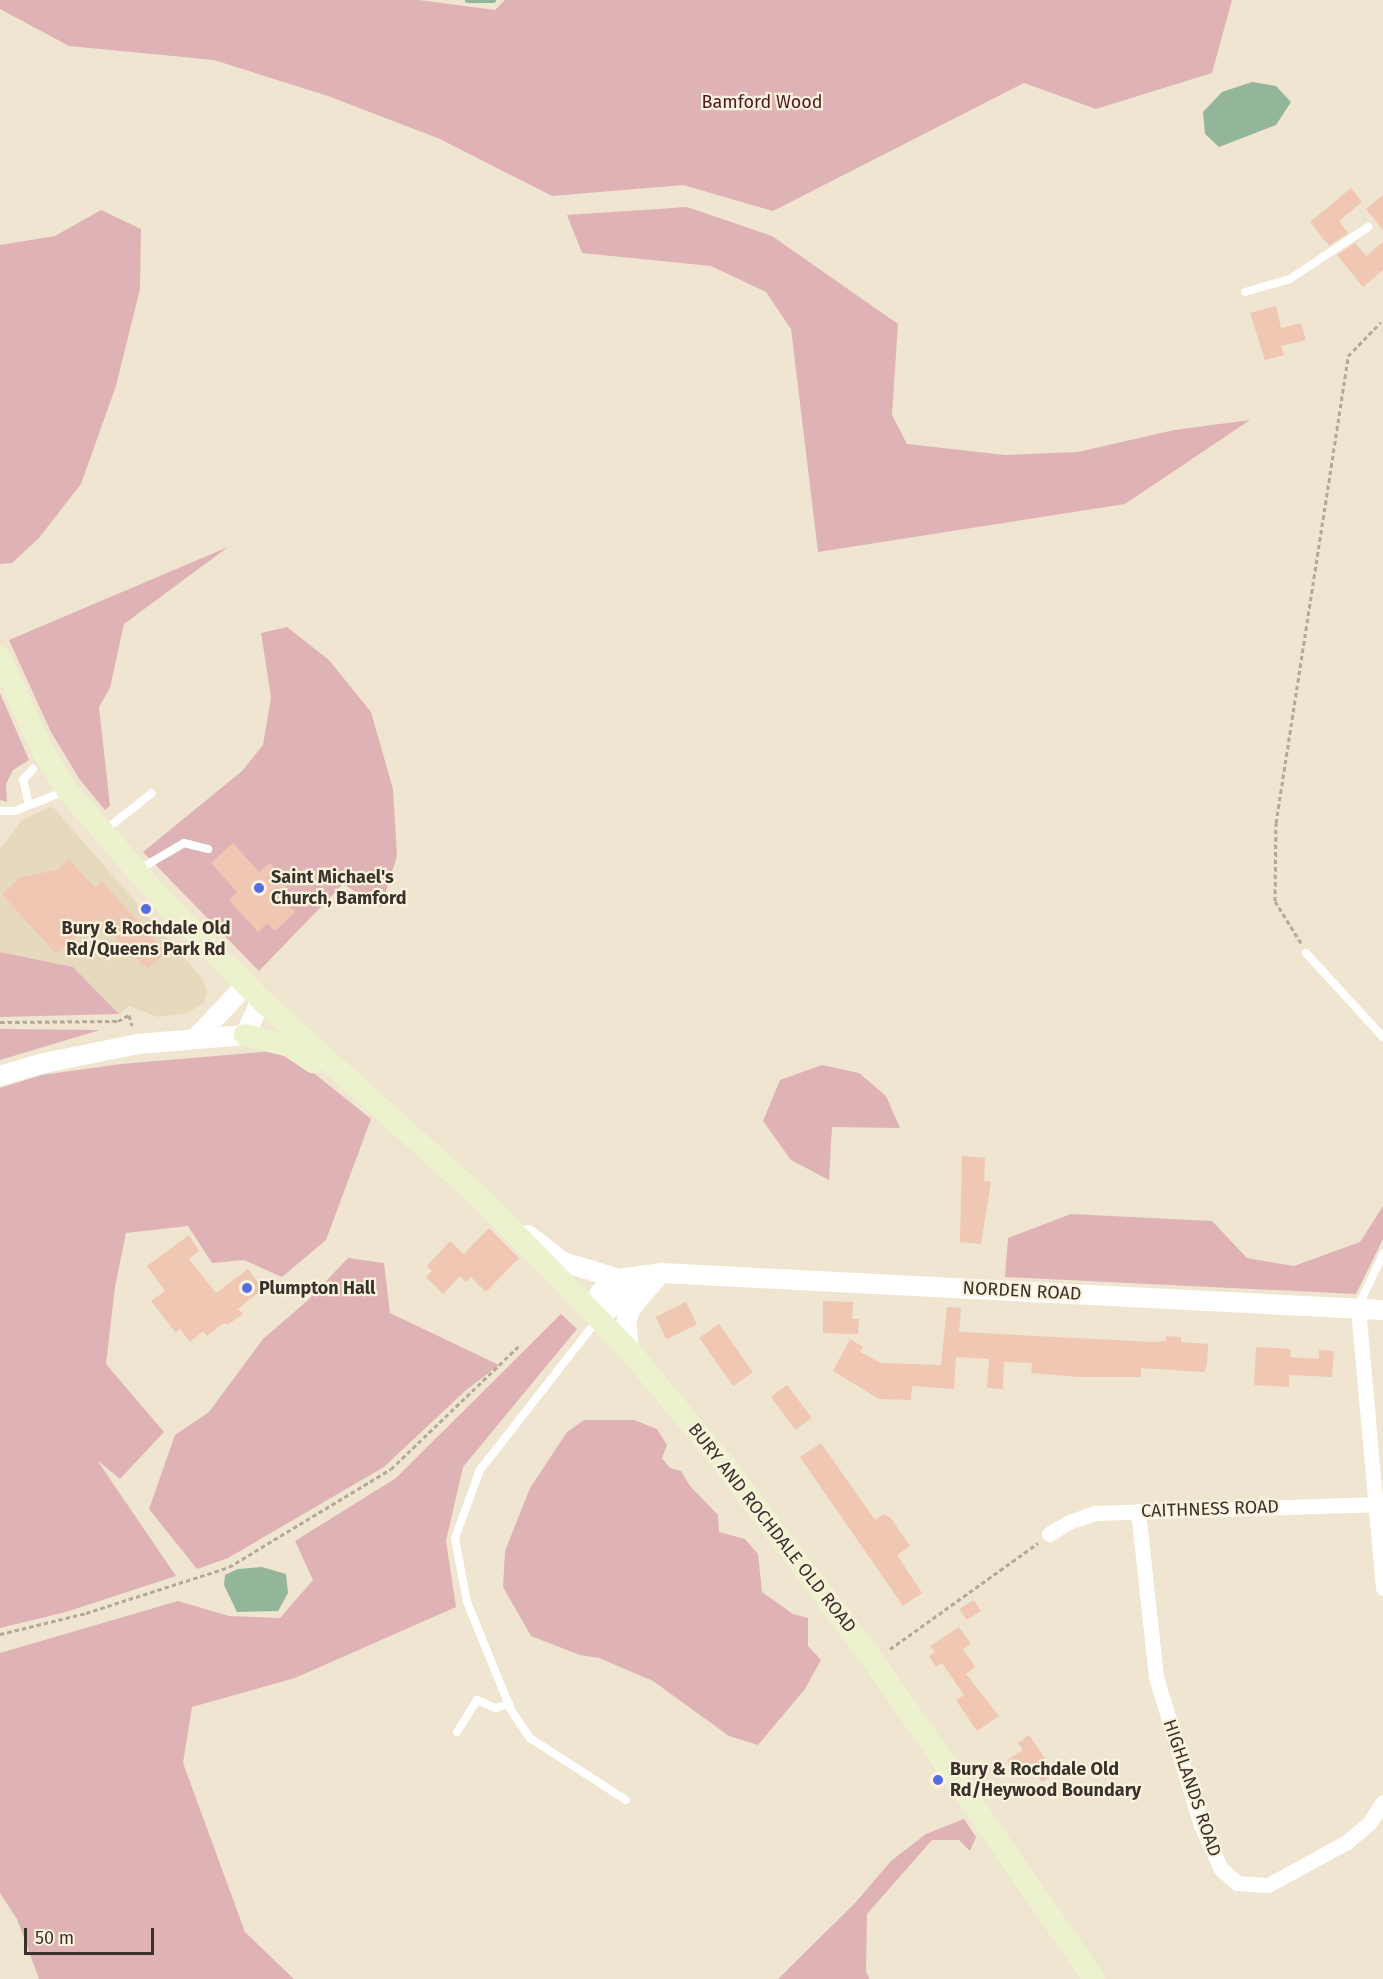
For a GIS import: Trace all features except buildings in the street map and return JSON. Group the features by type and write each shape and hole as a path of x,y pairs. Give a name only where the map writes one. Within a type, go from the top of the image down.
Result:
{"main road":[{"name":"BURY AND ROCHDALE OLD ROAD","path":"0,657 43,752 67,790 136,871 254,993 486,1203 629,1350 773,1526 873,1660 1094,1979"},
{"name":"BURY AND ROCHDALE OLD ROAD","path":"245,1035 289,1046 374,1112 397,1121"}],"street":[{"path":"0,1076 44,1063 138,1044 245,1035 254,993"},
{"path":"195,1039 254,993"},
{"path":"486,1203 563,1262 619,1279"},
{"path":"594,1314 661,1273"},
{"path":"629,1350 626,1323 630,1309 661,1273"},
{"name":"NORDEN ROAD","path":"619,1279 661,1273 1383,1310"},
{"path":"594,1314 602,1292 619,1279"},
{"path":"1358,1308 1383,1588"},
{"name":"CAITHNESS ROAD","path":"1048,1534 1069,1522 1095,1514 1376,1504"},
{"name":"HIGHLANDS ROAD","path":"1137,1511 1156,1677 1201,1825 1221,1869 1238,1883 1268,1885 1347,1842 1370,1822 1383,1802"}],"lane":[{"path":"1245,292 1290,279 1368,227"},
{"path":"28,805 23,780 33,770"},
{"path":"0,811 28,805 67,790"},
{"path":"102,832 152,792"},
{"path":"136,871 184,843 208,849"},
{"path":"1306,952 1383,1038"},
{"path":"1358,1308 1383,1254"},
{"path":"594,1314 480,1470 455,1538 467,1602 509,1704 530,1738 626,1800"},
{"path":"457,1732 477,1700 495,1708 509,1704"}],"path":[{"path":"1306,952 1275,901 1276,823 1348,356 1381,322"},
{"path":"0,1022 118,1021 129,1015 138,1044"},
{"path":"0,1634 86,1613 229,1567 391,1469 521,1344"},
{"path":"873,1660 1048,1534"}],"shaded area":[{"path":"1252,82 1276,86 1291,102 1276,125 1219,147 1205,134 1203,112 1222,92"},
{"path":"52,806 202,978 207,991 204,1003 187,1013 158,1017 129,1006 119,1014 73,967 0,952 0,849 21,821"},
{"path":"262,1567 286,1574 288,1593 278,1611 237,1612 224,1585 225,1575 238,1569"}],"green space":[{"name":"Bamford Wood","path":"0,0 419,0 495,10 505,0 1232,0 1212,73 1096,109 1024,83 773,211 683,185 552,196 440,139 328,96 214,60 69,46 0,9"},
{"path":"687,207 772,236 898,324 892,415 907,444 1005,455 1078,452 1174,430 1250,420 1125,504 818,552 791,329 766,292 711,266 582,253 567,215"},
{"path":"101,210 141,229 140,289 116,386 81,484 39,538 12,563 0,564 0,245 55,236"},
{"path":"228,547 124,624 110,688 99,707 110,806 105,810 80,780 51,732 9,640"},
{"path":"287,627 329,660 371,712 393,789 397,856 381,907 343,884 259,971 143,852 242,771 263,745 271,697 261,633"},
{"path":"0,693 29,760 13,770 6,784 7,802 0,800"},
{"path":"0,952 73,967 119,1014 0,1017"},
{"path":"0,1029 8,1029 100,1030 0,1060"},
{"path":"285,1050 371,1119 326,1240 282,1277 244,1260 212,1263 188,1226 126,1233 115,1287 106,1364 164,1432 120,1479 97,1460 176,1576 66,1612 0,1628 0,1088 42,1075 121,1064"},
{"path":"822,1065 859,1073 886,1096 900,1128 832,1127 829,1180 791,1160 763,1121 780,1080"},
{"path":"1383,1206 1383,1239 1356,1294 1005,1277 1008,1238 1071,1214 1212,1221 1247,1258 1294,1266 1360,1242"},
{"path":"348,1258 384,1263 390,1313 499,1365 465,1391 384,1467 228,1558 197,1569 149,1509 175,1435 209,1412 263,1339 307,1301"},
{"path":"561,1314 577,1329 463,1467 446,1541 456,1607 295,1678 192,1707 183,1763 245,1932 294,1979 39,1979 17,1919 0,1893 0,1653 178,1601 229,1616 280,1618 313,1580 295,1541 396,1478"},
{"path":"584,1420 634,1420 657,1429 667,1445 662,1458 670,1468 681,1471 690,1486 718,1515 719,1532 745,1539 758,1554 762,1592 793,1614 808,1618 808,1646 821,1660 805,1689 758,1745 729,1736 653,1681 599,1658 580,1655 531,1636 503,1587 505,1551 530,1488 567,1432"},
{"path":"964,1819 976,1837 970,1851 959,1840 932,1840 867,1914 866,1972 870,1979 778,1979 855,1903 891,1861 926,1834"}],"waterway":[{"path":"467,0 493,0"}],"place":[{"name":"Saint Michael's Church, Bamford","path":"259,888"},
{"name":"Bury & Rochdale Old Rd/Queens Park Rd","path":"146,909"},
{"name":"Plumpton Hall","path":"247,1288"},
{"name":"Bury & Rochdale Old Rd/Heywood Boundary","path":"938,1780"}]}
